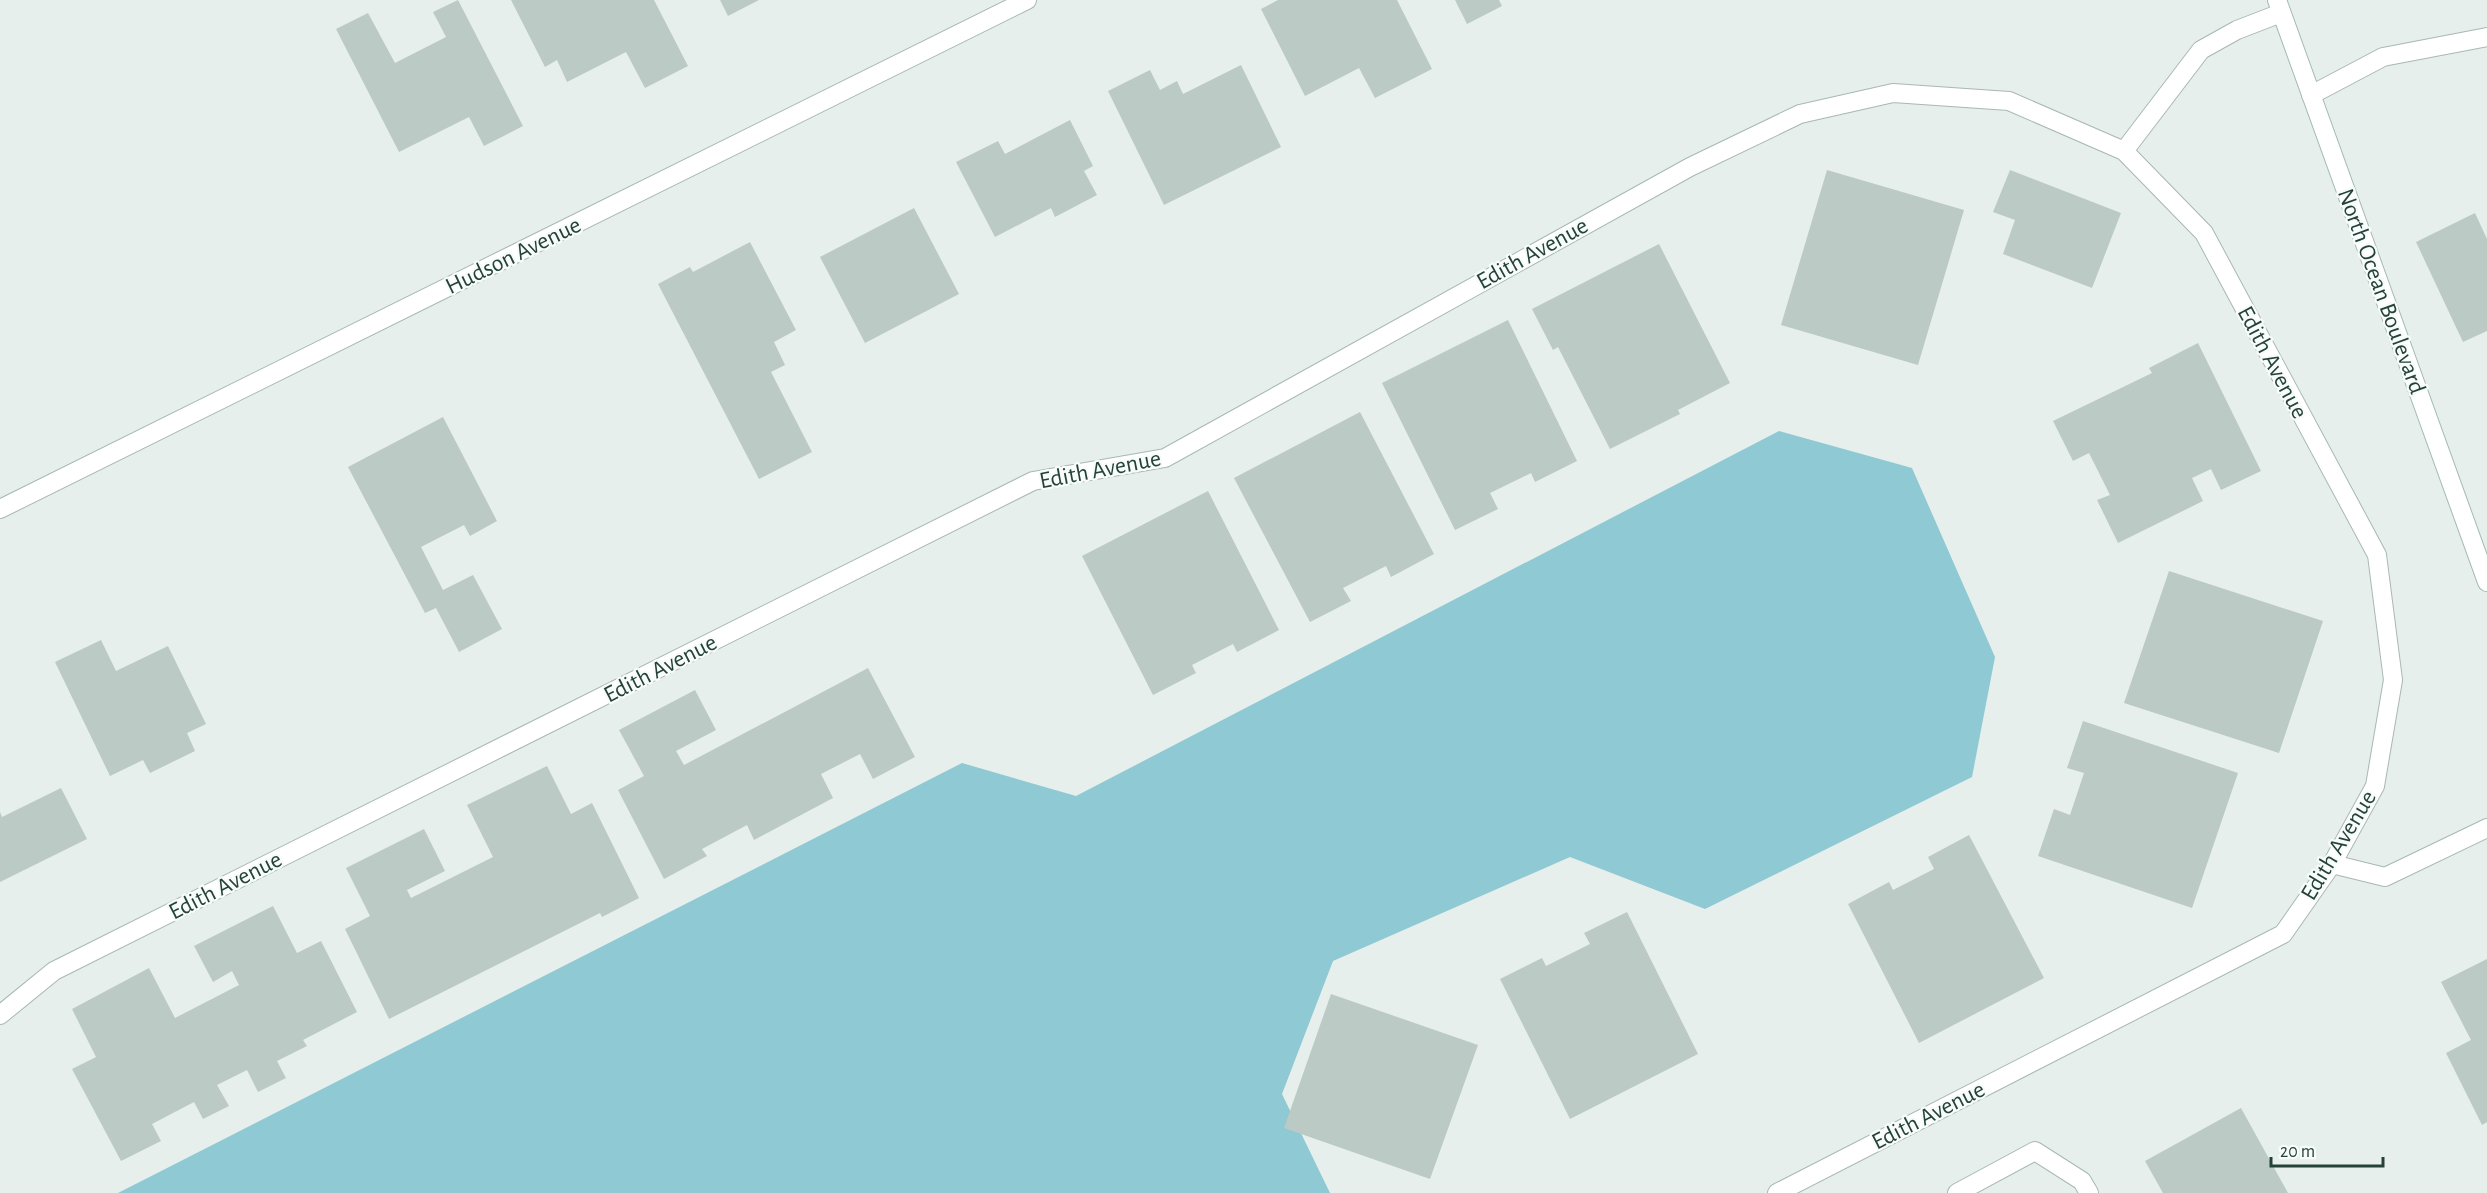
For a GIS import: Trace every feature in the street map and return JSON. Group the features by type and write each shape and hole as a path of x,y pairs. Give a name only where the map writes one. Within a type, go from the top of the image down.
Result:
{"street":[{"name":"Hudson Avenue","path":"0,509 1027,0"},
{"name":"North Ocean Boulevard","path":"2279,7 2487,582"},
{"path":"2124,151 2201,50 2279,7"},
{"path":"2311,95 2383,57 2487,37"},
{"name":"Edith Avenue","path":"0,1015 54,971 1033,481 1165,458 1679,172 1800,114 1893,93 2009,101 2124,151 2204,233 2377,555 2393,680 2375,786 2332,864 2283,934 1777,1193"},
{"path":"2332,864 2385,877 2487,828"},
{"path":"1957,1193 2036,1151 2082,1181 2089,1193"}],"water":[{"path":"1779,431 1912,468 1995,657 1972,777 1705,909 1570,857 1333,961 1282,1094 1330,1193 118,1193 962,763 1076,796"}],"building":[{"path":"458,0 523,126 484,146 469,117 399,152 336,29 368,13 395,63 446,37 433,12"},
{"path":"511,0 654,0 688,66 645,88 626,52 567,82 557,60 545,67"},
{"path":"720,0 759,0 728,16"},
{"path":"1278,0 1397,0 1432,69 1375,98 1359,68 1305,96 1261,9"},
{"path":"1455,0 1499,0 1502,6 1467,24"},
{"path":"1241,65 1281,147 1164,205 1108,91 1150,70 1160,90 1177,81 1183,94"},
{"path":"1070,120 1093,166 1084,171 1097,195 1055,217 1051,208 995,237 956,162 998,141 1005,154"},
{"path":"1827,170 1964,210 1918,365 1781,325"},
{"path":"2010,170 2121,213 2092,288 2003,254 2015,220 1993,212"},
{"path":"914,208 959,294 865,343 820,257"},
{"path":"2475,213 2487,239 2487,331 2463,342 2416,242"},
{"path":"750,242 796,330 774,342 785,365 771,372 812,452 759,479 658,284 690,267 693,272"},
{"path":"1659,244 1730,383 1678,410 1680,414 1610,449 1558,347 1553,350 1532,309"},
{"path":"1508,320 1577,461 1535,482 1531,473 1490,493 1498,509 1455,530 1382,383"},
{"path":"2198,343 2261,471 2221,490 2211,469 2192,478 2203,501 2118,543 2097,500 2110,495 2089,453 2073,461 2053,421 2152,373 2149,368"},
{"path":"1360,412 1434,554 1391,577 1386,566 1343,588 1351,601 1310,622 1234,478"},
{"path":"443,417 497,521 470,536 464,525 421,547 443,590 473,575 502,629 459,652 436,608 425,613 348,467"},
{"path":"1208,491 1279,630 1237,652 1233,644 1192,665 1196,673 1153,695 1082,556"},
{"path":"2169,571 2323,621 2279,753 2124,703"},
{"path":"101,640 116,671 168,646 206,724 187,733 195,751 150,773 143,760 110,776 55,662"},
{"path":"868,668 915,757 873,779 860,754 821,774 833,798 754,840 747,825 702,849 707,856 664,879 618,790 644,776 619,730 695,690 716,730 676,751 684,765"},
{"path":"2083,721 2238,773 2192,908 2038,856 2054,809 2070,815 2084,773 2067,768"},
{"path":"547,766 571,814 592,803 639,898 602,917 600,913 389,1019 345,929 370,916 346,868 424,829 445,871 407,890 411,898 493,857 467,805"},
{"path":"61,788 87,839 0,882 0,812 2,817"},
{"path":"1969,835 2044,978 1919,1043 1848,904 1889,882 1893,890 1934,869 1928,857"},
{"path":"273,906 297,953 321,941 357,1012 303,1040 307,1046 277,1061 286,1078 258,1092 247,1070 217,1085 229,1106 203,1119 194,1102 152,1124 161,1141 121,1161 72,1069 96,1057 72,1009 149,968 175,1018 239,985 232,971 213,982 194,946"},
{"path":"1627,912 1698,1054 1570,1119 1500,979 1542,958 1546,966 1590,944 1584,933"},
{"path":"2487,959 2487,1122 2482,1125 2446,1053 2471,1040 2441,982"},
{"path":"1331,994 1478,1045 1430,1179 1284,1128"},
{"path":"2241,1108 2288,1193 2163,1193 2145,1161"}]}
